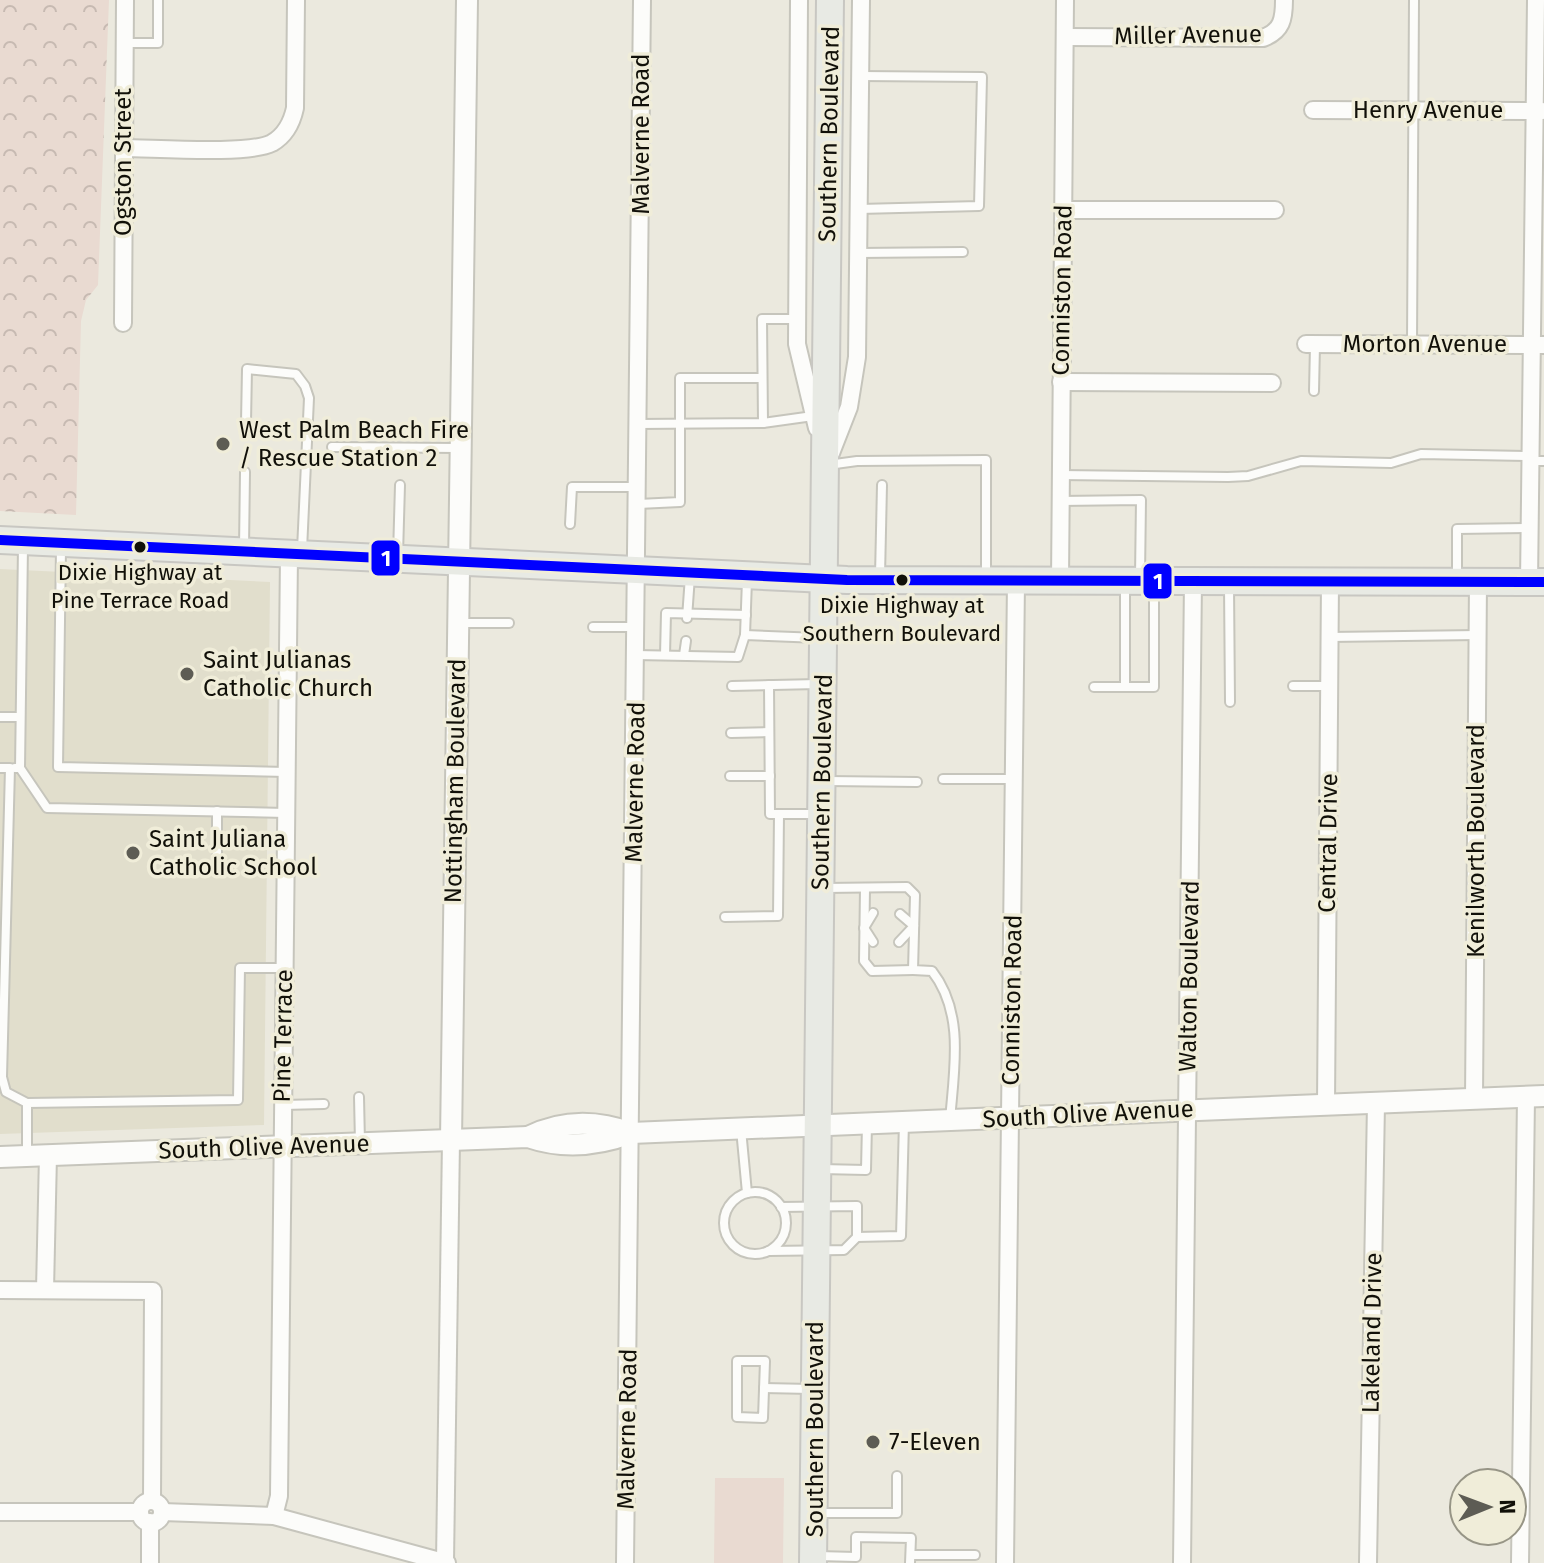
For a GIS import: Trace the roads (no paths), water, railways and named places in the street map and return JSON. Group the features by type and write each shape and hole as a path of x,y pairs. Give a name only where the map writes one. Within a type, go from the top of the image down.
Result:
{"main road":[{"name":"Southern Boulevard","path":"814,1560 830,0"},
{"path":"12,541 880,581 1536,582"}],"street":[{"name":"Ogston Street","path":"123,323 125,0"},
{"path":"123,148 250,148 261,147 281,137 295,108 296,0"},
{"name":"Nottingham Boulevard","path":"446,1563 457,562 467,0"},
{"name":"Malverne Road","path":"625,1563 642,0"},
{"path":"799,0 797,344 826,466"},
{"path":"826,466 849,407 855,375 861,0"},
{"name":"Conniston Road","path":"1060,581 1065,0"},
{"name":"Miller Avenue","path":"1065,37 1263,38 1273,34 1281,25 1284,0"},
{"path":"1536,0 1538,345 1530,528 1536,582"},
{"name":"Henry Avenue","path":"1313,110 1539,111"},
{"path":"1063,210 1275,210"},
{"name":"Morton Avenue","path":"1310,344 1538,345"},
{"path":"1061,382 1272,383"},
{"name":"Pine Terrace","path":"274,1516 279,1496 286,772 295,555"},
{"name":"Conniston Road","path":"1005,1563 1016,581"},
{"name":"Walton Boulevard","path":"1182,1563 1193,581"},
{"name":"Central Drive","path":"1326,1105 1330,581"},
{"name":"Kenilworth Boulevard","path":"1467,582 1478,635 1474,1099"},
{"path":"1520,1563 1535,1096"},
{"name":"South Olive Avenue","path":"0,1157 528,1137 552,1125 606,1124 631,1133 1535,1096"},
{"name":"Lakeland Drive","path":"1368,1563 1376,1103"},
{"path":"38,1156 45,1290"},
{"path":"0,1290 153,1291 150,1563"},
{"path":"0,1512 274,1516 446,1563"}],"lane":[{"path":"124,43 158,43 158,0"},
{"path":"1412,344 1410,110 1414,0"},
{"path":"859,209 979,206 982,77 860,76"},
{"path":"858,253 963,252"},
{"path":"763,423 762,319 797,319"},
{"path":"1310,344 1314,391"},
{"path":"246,422 247,369 296,374 309,398 295,555"},
{"path":"570,524 572,487 680,502 680,378 762,378"},
{"path":"638,424 763,423 814,416"},
{"path":"332,447 459,448"},
{"path":"1060,475 1238,477 1301,461 1391,463 1421,454 1535,459"},
{"path":"826,466 857,461 986,460 986,581"},
{"path":"244,552 245,472"},
{"path":"397,559 400,485"},
{"path":"880,581 882,485"},
{"path":"1060,501 1141,500 1140,581 1125,687"},
{"path":"1467,582 1457,529 1530,528"},
{"path":"12,541 18,717 2,1077 6,1092 27,1103 238,1100 240,968 284,968"},
{"path":"61,543 58,767 286,772"},
{"path":"687,616 690,573"},
{"path":"636,655 738,657 745,635 747,576"},
{"path":"1094,687 1154,687 1140,581"},
{"path":"1229,581 1230,702"},
{"path":"665,655 666,613 728,618 746,615"},
{"path":"457,623 509,623"},
{"path":"593,627 637,627"},
{"path":"745,635 824,638"},
{"path":"1330,637 1478,635"},
{"path":"684,655 686,641"},
{"path":"727,643 727,656"},
{"path":"732,686 823,684"},
{"path":"769,685 770,814 822,814"},
{"path":"1293,686 1330,686"},
{"path":"0,717 18,717"},
{"path":"731,733 769,732"},
{"path":"0,768 15,768"},
{"path":"15,768 47,808 286,813"},
{"path":"730,776 770,776"},
{"path":"943,779 1014,779"},
{"path":"822,781 917,782"},
{"path":"217,811 217,861"},
{"path":"725,917 778,916 779,814"},
{"path":"821,888 907,887 915,895 913,970"},
{"path":"865,888 864,961 872,971 932,971 943,985 955,1019 950,1121"},
{"path":"864,928 873,913"},
{"path":"900,914 914,926"},
{"path":"899,942 914,926"},
{"path":"864,928 873,942"},
{"path":"359,1097 360,1144"},
{"path":"27,1103 38,1156"},
{"path":"282,1105 324,1104"},
{"path":"857,1237 901,1236 904,1122"},
{"path":"818,1169 866,1170 867,1123"},
{"path":"741,1129 747,1193"},
{"path":"769,1251 783,1236 785,1216 781,1207 766,1194 747,1193 737,1197 725,1214 726,1234 739,1250 749,1254 847,1249 857,1237 857,1206 781,1207"},
{"path":"737,1361 765,1361 764,1388 763,1418 737,1417 737,1361"},
{"path":"764,1388 814,1389"},
{"path":"813,1513 897,1513 897,1476"},
{"path":"814,1560 856,1557 856,1537 911,1538 910,1559 975,1555"}],"place":[{"name":"West Palm Beach Fire / Rescue Station 2","path":"223,444"},
{"name":"Dixie Highway at Pine Terrace Road","path":"140,547"},
{"name":"Dixie Highway at Southern Boulevard","path":"902,580"},
{"name":"Saint Julianas Catholic Church","path":"187,674"},
{"name":"Saint Juliana Catholic School","path":"133,853"},
{"name":"7-Eleven","path":"873,1442"}]}
